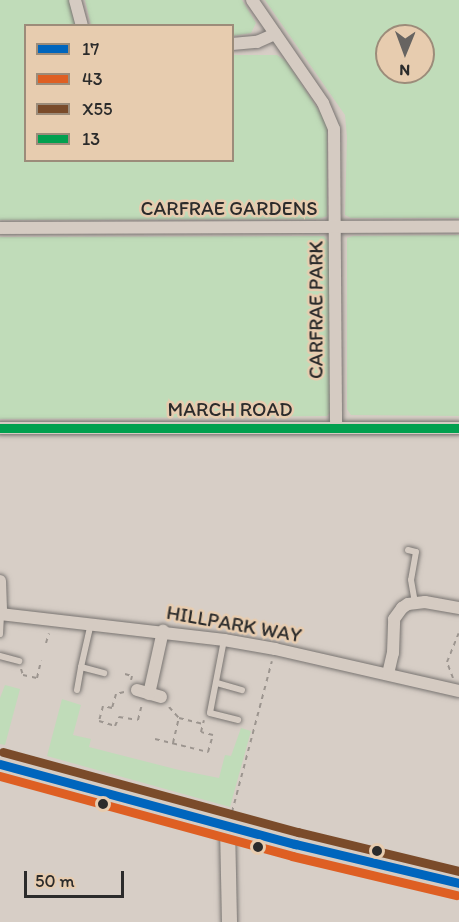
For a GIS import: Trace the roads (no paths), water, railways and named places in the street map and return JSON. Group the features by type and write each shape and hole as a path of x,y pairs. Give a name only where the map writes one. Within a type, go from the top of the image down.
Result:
{"main road":[{"path":"0,764 227,826 459,883"}],"street":[{"path":"75,0 81,24"},
{"name":"CARFRAE PARK","path":"252,0 323,103 332,122 335,139 336,428"},
{"path":"234,44 257,42 275,33"},
{"name":"CARFRAE GARDENS","path":"0,228 459,226"},
{"name":"MARCH ROAD","path":"0,428 459,428"},
{"path":"0,581 0,614"},
{"path":"388,674 393,653 394,620 402,608 416,602 459,608"},
{"name":"HILLPARK WAY","path":"0,614 91,622 224,640 275,649 458,691"},
{"path":"148,693 163,631"},
{"path":"227,826 229,922"}],"lane":[{"path":"408,550 416,552 411,580 416,602"},
{"path":"0,614 0,634"},
{"path":"77,690 91,622"},
{"path":"224,640 216,671 218,683 210,713 238,720"},
{"path":"0,656 19,661"},
{"path":"81,667 104,673"},
{"path":"218,683 242,690"}]}
